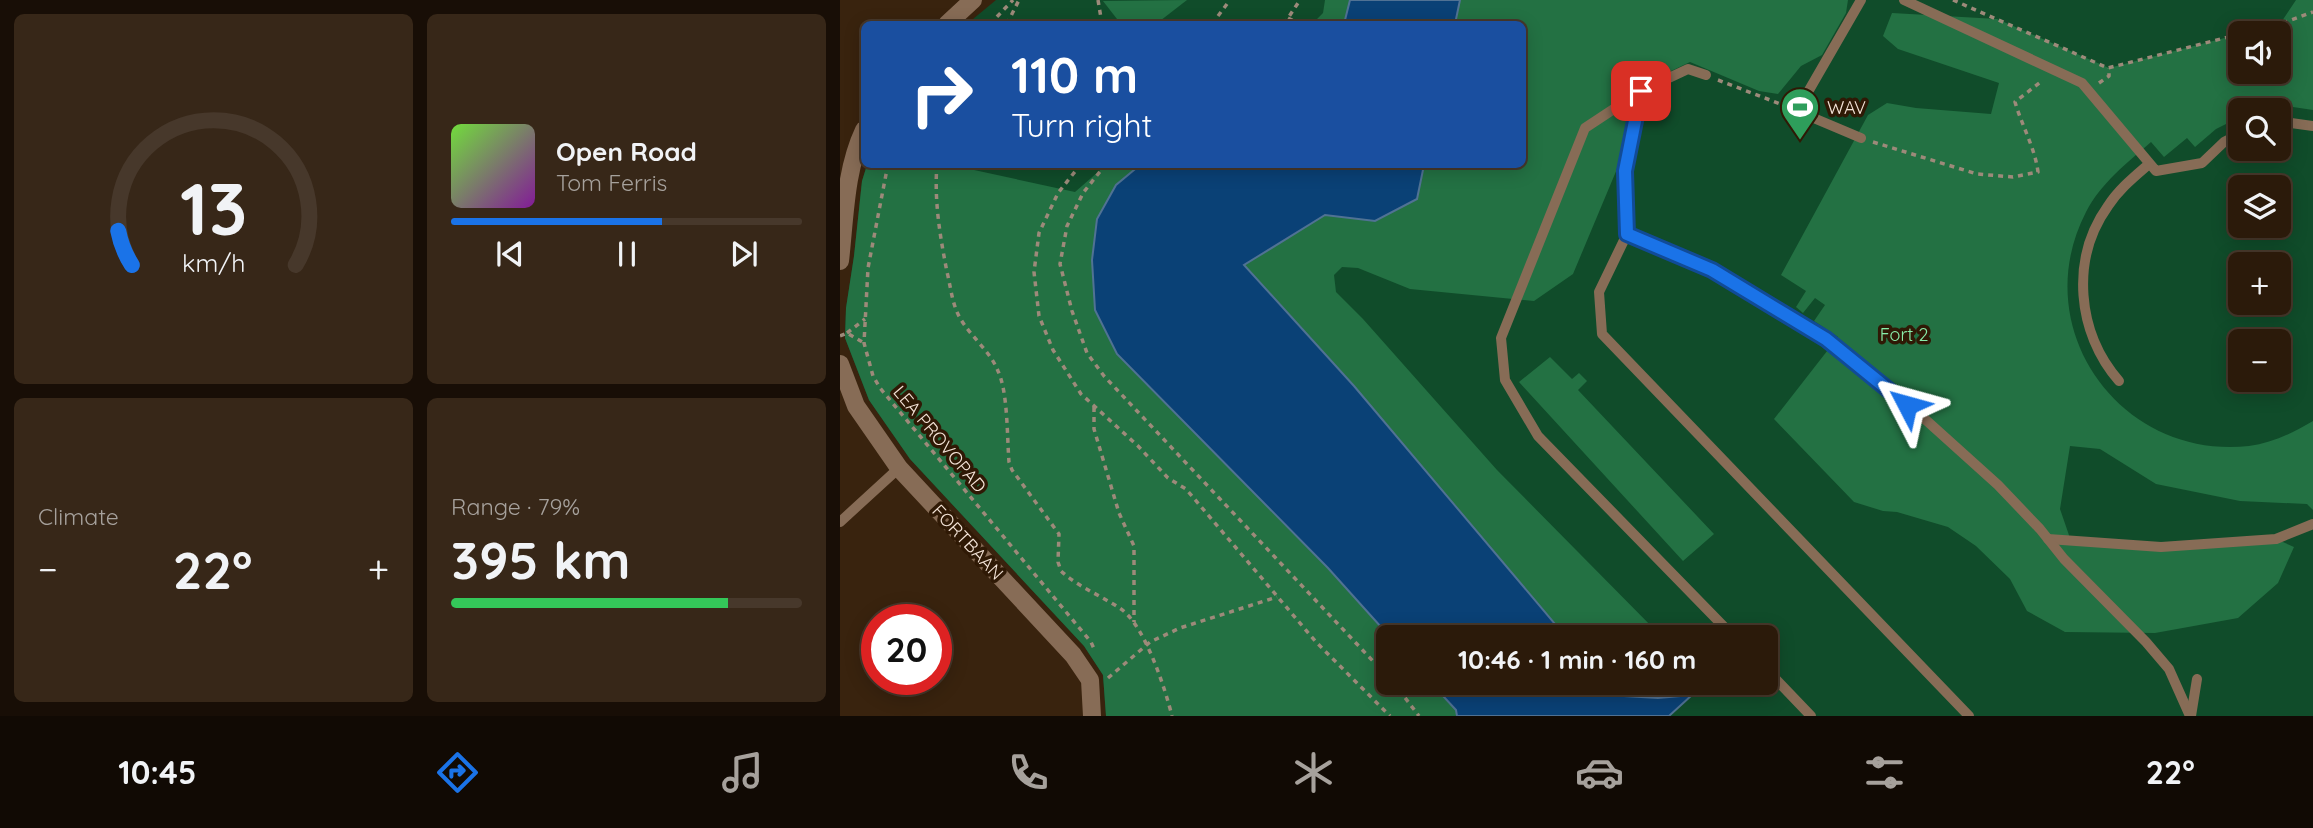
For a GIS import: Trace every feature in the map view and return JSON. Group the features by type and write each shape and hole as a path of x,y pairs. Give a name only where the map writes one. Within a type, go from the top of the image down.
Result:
{"street":[{"path":"950,21 973,0"},
{"path":"840,261 848,178 861,137"},
{"name":"FORTBAAN","path":"840,364 856,407 899,468 1073,655 1090,680 1088,712"}],"lane":[{"path":"1861,0 1797,111 1861,138"},
{"path":"1904,0 2082,83 2155,171 2202,163 2228,140"},
{"path":"1706,75 1688,69 1641,91 1585,128 1501,338 1505,380 1538,436 1722,625"},
{"path":"1641,91 1625,171 1627,234 1599,292 1602,334 1969,716"},
{"path":"2291,122 2313,126"},
{"path":"2119,381 2109,370 2091,334 2082,292 2084,267 2095,229 2107,207 2128,182 2149,164"},
{"path":"1627,234 1712,270 1826,339 1927,421 1998,485 2064,559 2146,642 2169,669 2191,716"},
{"path":"840,522 899,468"},
{"path":"2048,539 2161,547 2276,539 2313,524"},
{"path":"2191,716 2197,679"},
{"path":"1778,682 1811,716"}],"path":[{"path":"1098,0 1102,21"},
{"path":"1214,21 1230,0"},
{"path":"1286,21 1300,0"},
{"path":"1953,0 2108,68 2228,38"},
{"path":"993,21 1014,1"},
{"path":"1008,21 1014,1"},
{"path":"2288,21 2313,12"},
{"path":"1288,18 1294,21"},
{"path":"2098,84 2109,76 2108,68"},
{"path":"1861,138 1977,174 2013,177 2038,172 2036,158 2026,138 2015,102 2057,72"},
{"path":"1706,75 1797,111"},
{"name":"LEA PROVOPAD","path":"887,168 868,268 864,343 873,376 880,388 1091,642 1096,655"},
{"path":"937,168 936,197 954,306 965,326 991,357 999,372 1012,470 1059,534 1058,562 1061,571 1121,609 1134,622 1166,691 1172,716"},
{"path":"1078,168 1058,193 1040,233 1034,272 1039,316 1053,350 1081,394 1138,446 1168,478 1186,489 1316,642 1390,716"},
{"path":"1103,168 1083,193 1067,226 1060,264 1072,311 1087,352 1104,376 1376,664"},
{"path":"840,335 848,333 866,318"},
{"path":"848,333 864,343"},
{"path":"1094,407 1094,429 1119,513 1134,546 1134,622"},
{"path":"1101,667 1107,680 1146,645 1180,628 1277,597"},
{"path":"1403,695 1419,716"}],"green space":[{"name":"Fort 2","path":"996,0 2313,0 2313,716 1106,716 1103,675 1084,646 910,459 869,400 845,338 846,308 862,181 866,168 1526,168 1526,21 971,21"},
{"path":"1187,0 1160,21 1117,19 1103,1"},
{"path":"1325,0 1350,0 1345,21 1315,21 1323,13"},
{"path":"1460,0 1848,0 1846,13 1822,55 1801,66 1778,94 1759,91 1690,62 1669,72 1648,95 1573,274 1534,301 1410,289 1358,268 1342,267 1334,275 1336,292 1497,470 1650,625 1556,625 1354,386 1244,265 1325,215 1375,221 1416,199 1423,168 1526,168 1526,21 1456,21"},
{"path":"2296,0 2313,0 2313,110 2291,107 2291,98 2228,98 2228,123 2216,129 2195,147 2187,138 2164,157 2151,142 2107,183 2086,212 2070,256 2068,299 2077,341 2097,378 2125,409 2161,432 2202,445 2249,446 2282,437 2313,421 2313,510 2307,504 2240,501 2156,484 2100,449 2070,446 2060,509 2071,541 2161,547 2276,539 2294,547 2278,583 2238,618 2155,633 2065,632 2027,611 2010,579 1976,546 1948,527 1854,502 1774,419 1838,337 1814,321 1825,305 1815,298 1803,313 1796,307 1806,291 1781,275 1868,115 1887,103 1991,114 1999,83 1898,49 1883,36 1892,13 1997,19 2109,68 2228,37 2228,84 2291,84 2291,21 2282,21"},
{"path":"866,168 965,168 1075,192 1103,168 1137,168 1110,198 1096,230 1093,266 1095,310 1379,625 1376,625 1376,695 1442,695 1456,710 1457,716 1106,716 1103,675 1084,646 910,459 869,400 845,338 846,308 862,181"},
{"path":"1550,357 1572,379 1579,373 1587,381 1578,390 1714,534 1683,561 1519,382"},
{"path":"1622,695 1692,695 1658,698"}],"water":[{"path":"1350,0 1460,0 1456,21 1345,21"},
{"path":"1136,168 1423,168 1417,199 1375,221 1325,215 1244,265 1354,386 1556,625 1379,625 1328,568 1117,354 1095,310 1092,260 1097,219 1116,185"},
{"path":"1442,695 1622,695 1658,698 1692,695 1669,716 1457,716 1456,710"}],"place":[{"name":"WAV","path":"1800,141"}],"route":[{"path":"1641,91 1625,171 1627,234 1712,270 1826,339 1907,405"}]}
